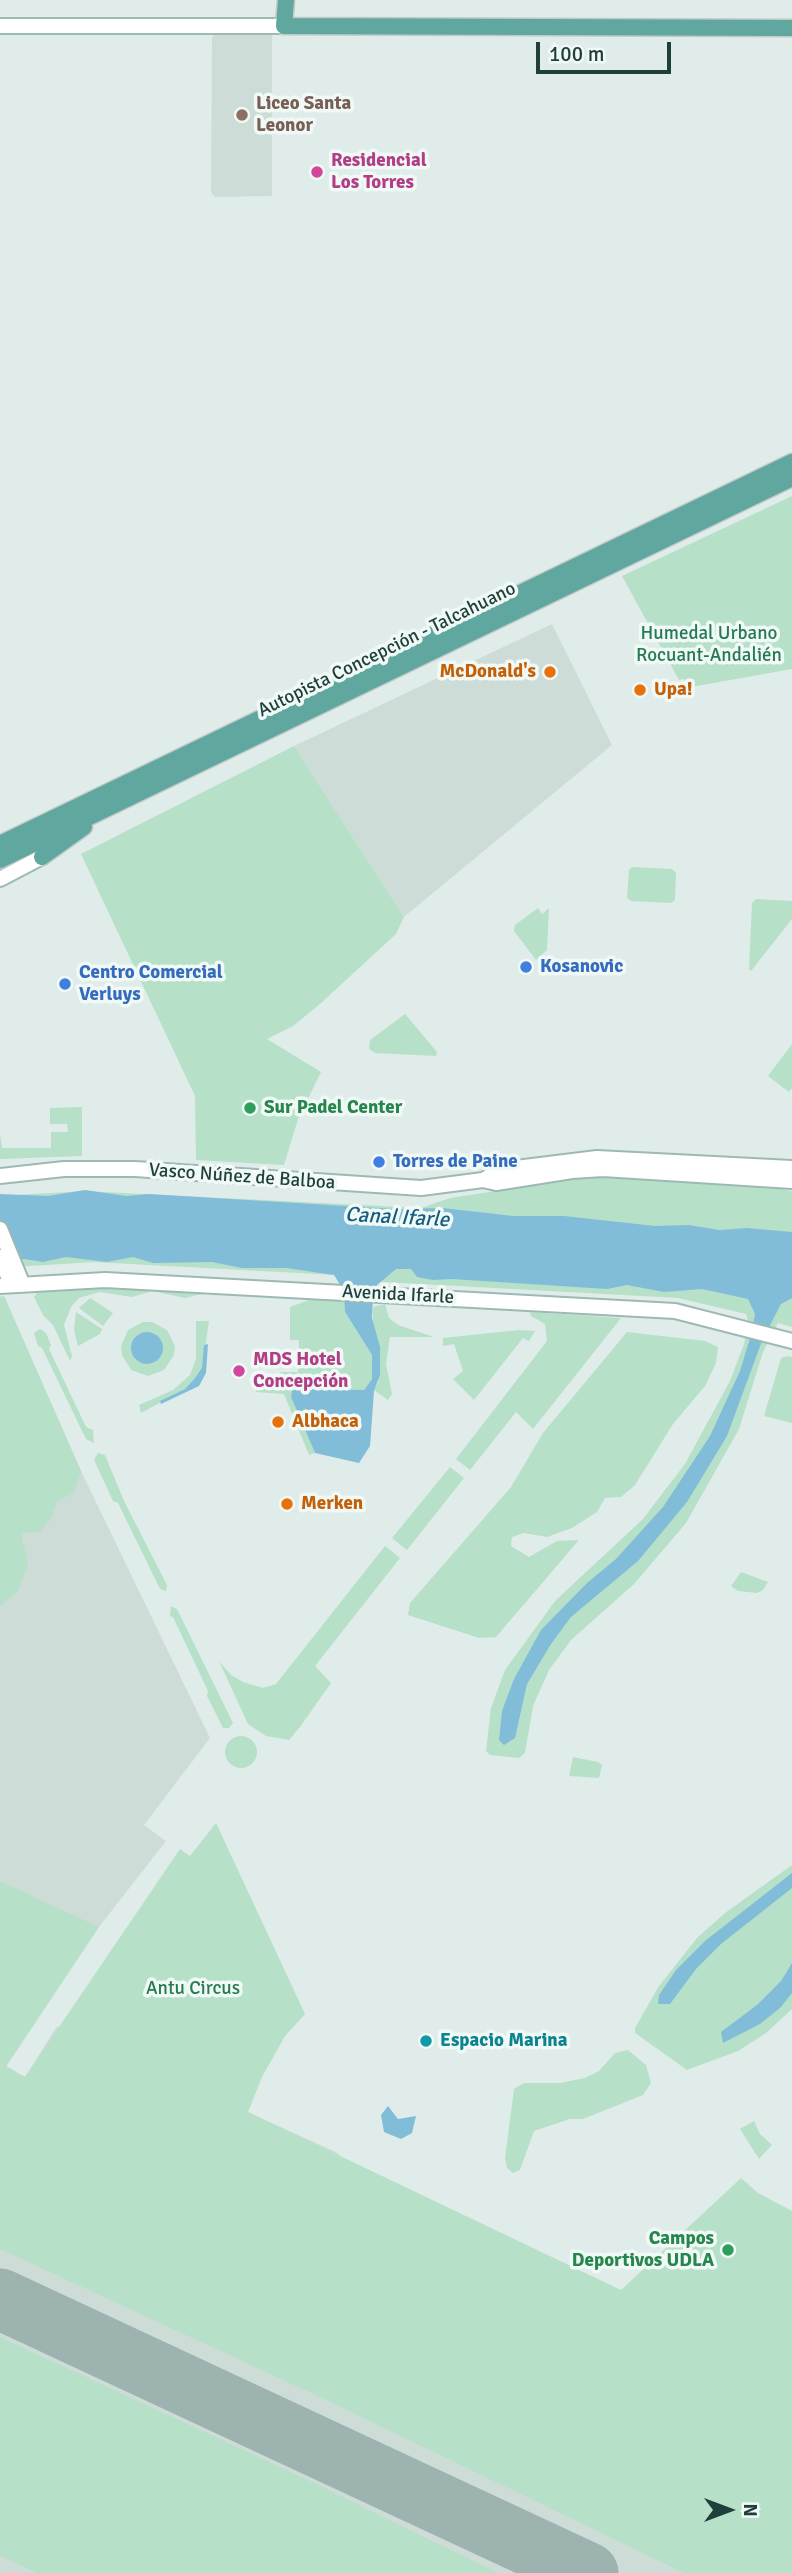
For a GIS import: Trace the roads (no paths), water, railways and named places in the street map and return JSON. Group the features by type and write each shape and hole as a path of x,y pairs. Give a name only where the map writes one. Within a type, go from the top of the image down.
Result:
{"main road":[{"path":"286,0 284,26 792,28"},
{"name":"Autopista Concepción - Talcahuano","path":"0,844 792,462"},
{"name":"Autopista Concepción - Talcahuano","path":"0,860 792,478"},
{"path":"42,857 114,805"}],"street":[{"path":"0,26 284,26"},
{"path":"0,879 42,857"},
{"name":"Vasco Núñez de Balboa","path":"483,1180 500,1170 597,1157 792,1168"},
{"name":"Vasco Núñez de Balboa","path":"0,1176 64,1169 135,1169 421,1188 483,1180 496,1183 572,1171 603,1170 792,1181"},
{"path":"0,1229 11,1284"},
{"name":"Avenida Ifarle","path":"11,1284 105,1280 675,1311 792,1341"}],"water":[{"name":"Canal Ifarle","path":"85,1190 126,1196 149,1194 395,1209 443,1208 513,1216 564,1216 655,1226 689,1225 719,1230 747,1228 792,1232 792,1298 781,1304 762,1341 727,1436 687,1502 638,1561 571,1617 527,1684 515,1738 504,1745 499,1740 502,1711 514,1679 541,1630 587,1583 616,1559 663,1507 710,1436 740,1371 751,1335 755,1314 748,1299 702,1289 664,1292 627,1285 607,1289 433,1280 417,1277 411,1269 396,1269 377,1285 373,1296 372,1318 380,1347 380,1375 374,1391 370,1446 359,1463 315,1453 291,1397 292,1391 298,1389 364,1390 372,1379 372,1355 345,1312 344,1291 334,1275 286,1268 242,1268 212,1262 153,1263 133,1257 107,1262 66,1257 43,1262 24,1259 0,1264 0,1194 48,1196"},
{"path":"147,1332 158,1337 163,1348 158,1359 147,1364 136,1359 131,1348 136,1337"},
{"path":"208,1344 206,1373 199,1386 161,1404 160,1401 185,1389 194,1379 202,1368 204,1345"},
{"path":"792,1873 792,1888 721,1944 696,1969 670,2004 658,2004 659,1995 676,1970 705,1941"},
{"path":"792,1963 792,1993 780,2008 760,2024 723,2043 721,2032 757,2005 781,1981"},
{"path":"388,2106 398,2119 416,2116 412,2133 401,2139 384,2132 381,2115"}],"place":[{"name":"Liceo Santa Leonor","path":"242,115"},
{"name":"Residencial Los Torres","path":"317,172"},
{"name":"McDonald's","path":"550,672"},
{"name":"Upa!","path":"640,690"},
{"name":"Kosanovic","path":"526,967"},
{"name":"Centro Comercial Verluys","path":"65,984"},
{"name":"Sur Padel Center","path":"250,1108"},
{"name":"Torres de Paine","path":"379,1162"},
{"name":"MDS Hotel Concepción","path":"239,1371"},
{"name":"Albhaca","path":"278,1422"},
{"name":"Merken","path":"287,1504"},
{"name":"Espacio Marina","path":"426,2041"},
{"name":"Campos Deportivos UDLA","path":"728,2250"}],"park label":[{"name":"Humedal Urbano Rocuant-Andalién","path":"709,645"},
{"name":"Antu Circus","path":"193,1989"}]}
